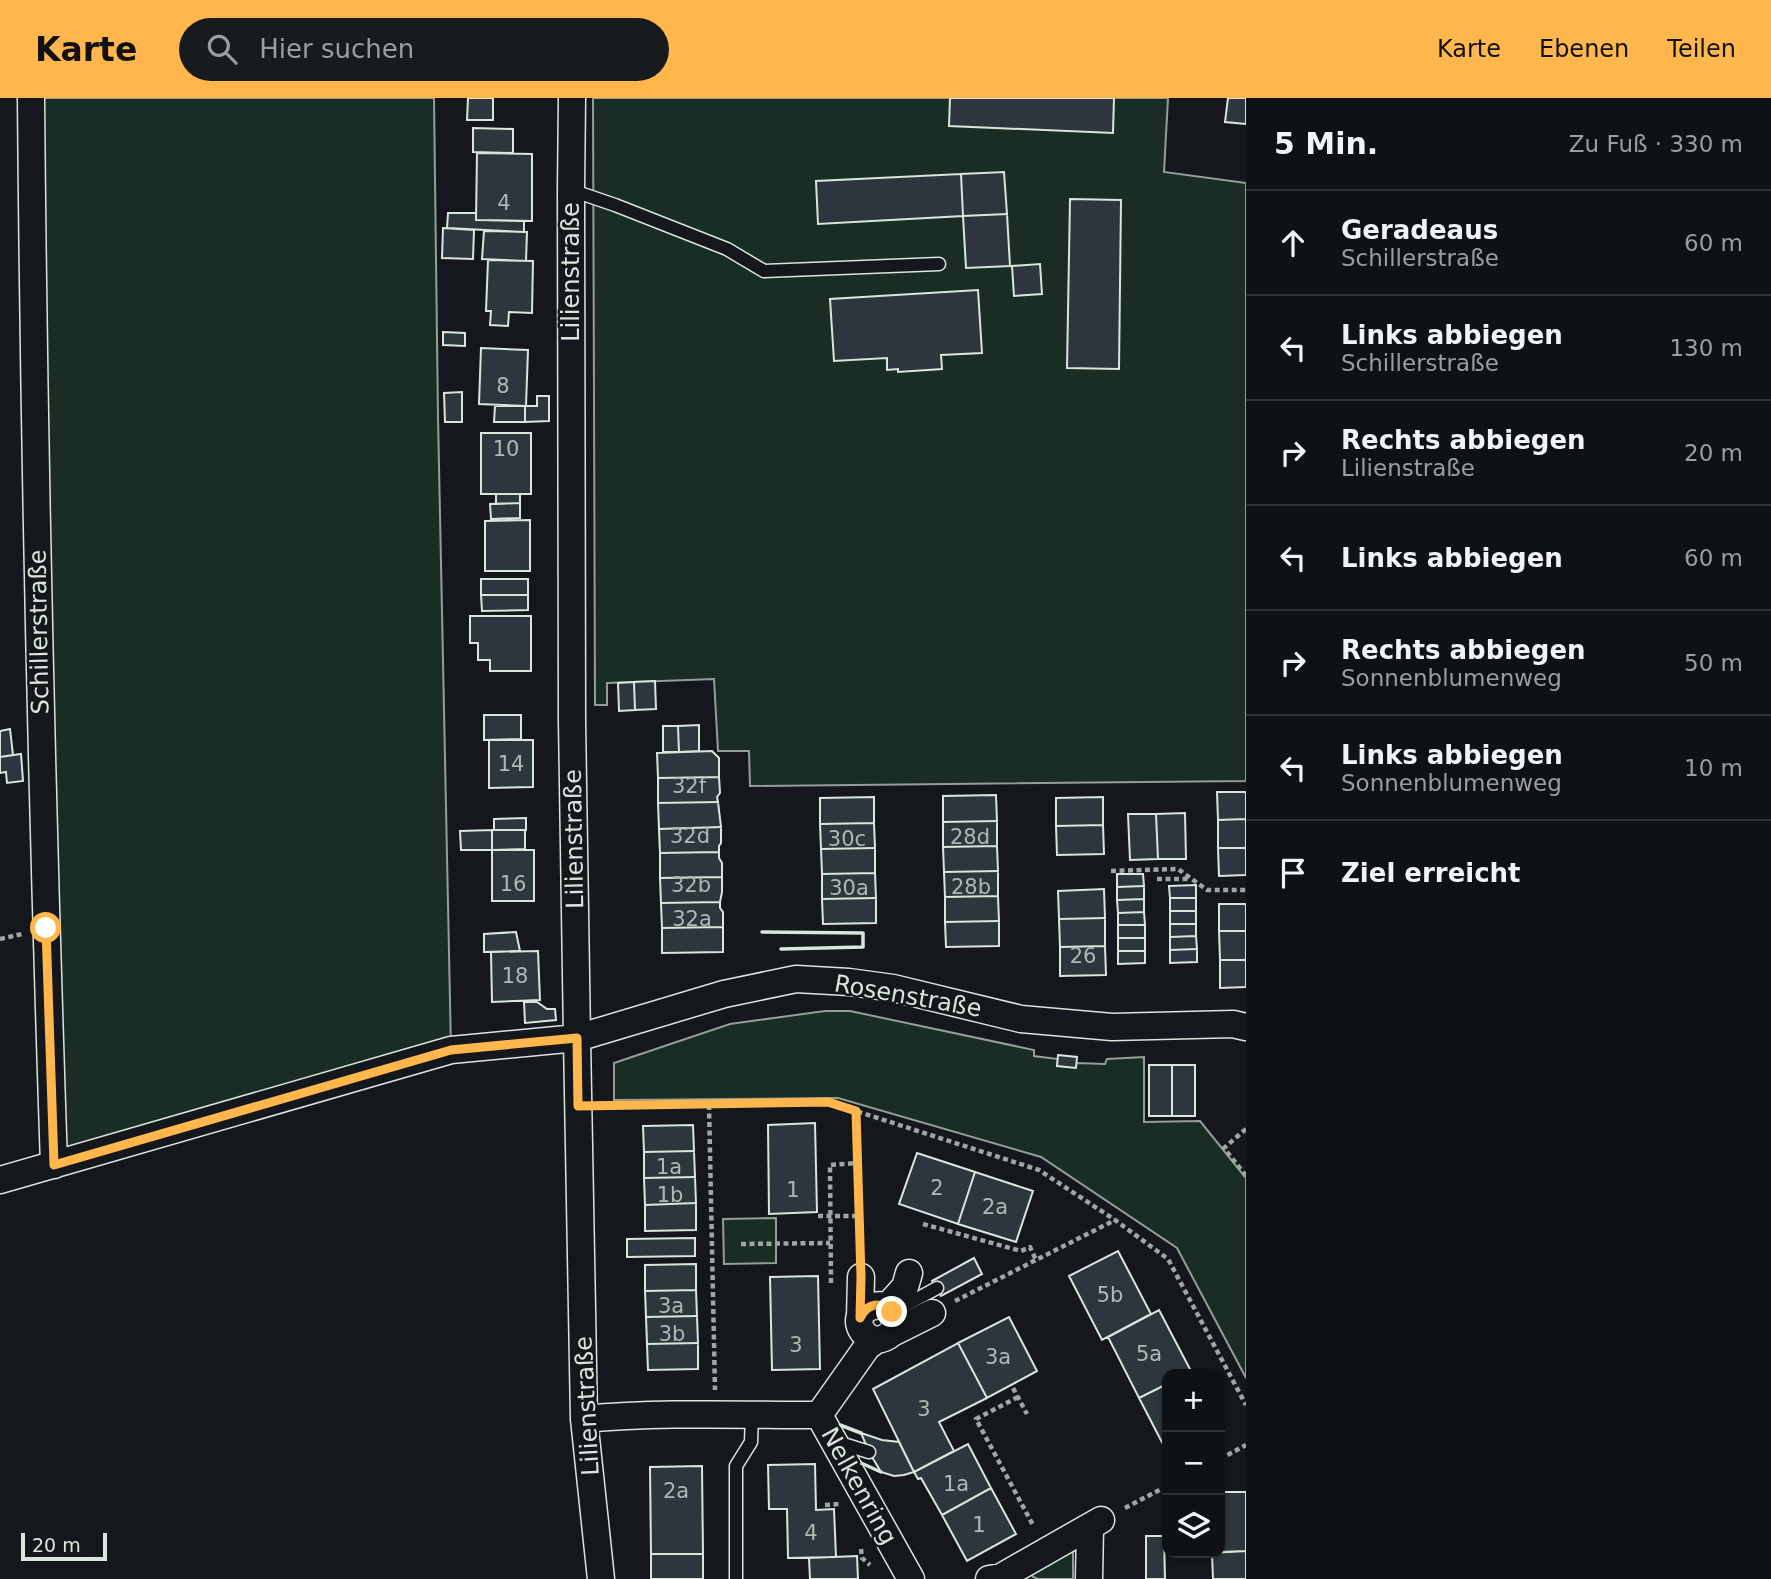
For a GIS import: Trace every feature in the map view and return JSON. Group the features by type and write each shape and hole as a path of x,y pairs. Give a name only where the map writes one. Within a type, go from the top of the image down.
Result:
{"street":[{"name":"Schillerstraße","path":"31,98 33,360 54,1165"},
{"name":"Lilienstraße","path":"572,98 572,720 584,1419 601,1579"},
{"name":"Rosenstraße","path":"577,1038 724,994 796,979 892,988 1021,1018 1112,1027 1233,1024 1246,1027"},
{"path":"0,1180 451,1050 577,1038"},
{"path":"819,1415 887,1323 909,1273"},
{"path":"861,1277 860,1318 862,1330 870,1338 887,1323 935,1301"},
{"name":"Nelkenring","path":"584,1419 819,1415 911,1579"},
{"path":"1000,1578 1096,1523"},
{"path":"1089,1579 1096,1523"}],"lane":[{"path":"571,190 727,249 764,271 939,264"},
{"path":"736,1579 736,1466 751,1442 752,1415"},
{"path":"833,1441 869,1452"}],"path":[{"path":"1111,871 1178,869 1208,890 1246,890"},
{"path":"1157,880 1191,879"},
{"path":"578,1106 828,1102 1039,1170 1168,1259 1246,1405"},
{"path":"709,1105 716,1415"},
{"path":"856,1111 861,1277"},
{"path":"1246,1129 1224,1149 1246,1176"},
{"path":"831,1284 830,1165 857,1163"},
{"path":"818,1216 859,1216"},
{"path":"935,1301 1036,1260 1115,1220"},
{"path":"923,1224 1021,1251 1030,1247 1036,1260"},
{"path":"741,1244 830,1243"},
{"path":"1013,1388 1027,1414"},
{"path":"1018,1396 976,1419 1047,1551"},
{"path":"1225,1456 1246,1445"},
{"path":"1096,1523 1162,1489"}],"green space":[{"path":"40,98 434,98 451,1050 57,1153"},
{"path":"593,98 1168,98 1164,172 1246,183 1246,781 750,786 749,751 718,751 714,679 607,683 607,705 595,705"},
{"path":"825,1011 850,1011 1034,1050 1034,1056 1058,1059 1057,1066 1076,1063 1105,1064 1107,1059 1144,1057 1144,1122 1200,1121 1246,1178 1246,1378 1177,1248 1041,1157 838,1098 614,1100 614,1063 730,1024"},
{"path":"776,1218 776,1263 724,1264 723,1219"},
{"path":"1073,1549 1073,1579 1033,1577 1031,1573"}],"building":[{"path":"468,98 493,98 493,120 467,120"},
{"path":"950,98 1114,98 1113,133 949,126"},
{"path":"1228,98 1246,98 1246,124 1225,122"},
{"path":"473,128 513,129 513,153 473,152"},
{"path":"477,153 532,154 532,221 476,220"},
{"path":"1004,172 1007,214 963,216 961,174"},
{"path":"961,174 963,216 818,224 816,181"},
{"path":"1070,199 1121,200 1119,369 1067,368"},
{"path":"448,213 476,213 476,220 524,221 524,232 447,228"},
{"path":"1007,214 1010,266 966,268 963,216"},
{"path":"443,228 474,230 473,259 442,258"},
{"path":"484,231 527,232 526,261 482,259"},
{"path":"488,260 533,261 532,313 509,312 508,326 490,325 491,311 486,311"},
{"path":"1040,264 1042,294 1014,296 1012,266"},
{"path":"978,290 982,353 941,355 942,369 898,372 898,369 887,370 887,358 834,361 830,299"},
{"path":"443,332 465,333 465,346 443,345"},
{"path":"481,348 528,350 526,406 479,404"},
{"path":"462,392 462,422 445,422 444,393"},
{"path":"537,396 549,396 549,421 525,422 525,406 537,406"},
{"path":"495,406 525,406 525,422 494,422"},
{"path":"481,433 531,433 531,494 481,494"},
{"path":"496,494 520,494 520,503 496,504"},
{"path":"520,503 520,518 491,519 490,504"},
{"path":"530,520 530,571 485,571 485,521"},
{"path":"481,579 528,579 528,595 481,595"},
{"path":"481,595 528,595 528,610 482,611"},
{"path":"470,616 531,616 531,671 490,671 490,660 478,660 478,643 470,643"},
{"path":"655,681 656,709 635,710 634,682"},
{"path":"634,682 635,710 619,711 618,683"},
{"path":"484,715 521,715 521,739 484,740"},
{"path":"699,725 699,751 679,752 678,726"},
{"path":"663,726 678,726 679,752 663,752"},
{"path":"10,729 13,755 0,757 0,731"},
{"path":"489,740 533,740 533,787 489,788"},
{"path":"712,751 719,758 719,777 658,778 657,753"},
{"path":"21,754 23,781 7,783 6,772 0,773 0,757"},
{"path":"719,777 718,802 658,803 658,778"},
{"path":"1217,792 1246,792 1246,819 1218,820"},
{"path":"996,795 997,821 943,822 943,796"},
{"path":"874,797 874,823 820,824 820,798"},
{"path":"1103,797 1103,825 1056,826 1056,798"},
{"path":"718,802 721,827 659,829 658,803"},
{"path":"1185,813 1186,859 1158,859 1156,814"},
{"path":"1128,814 1156,814 1158,859 1130,860"},
{"path":"526,818 526,830 494,830 494,819"},
{"path":"1246,819 1246,848 1218,848 1218,820"},
{"path":"997,821 997,846 943,847 943,822"},
{"path":"874,823 875,848 821,849 820,824"},
{"path":"1103,825 1104,854 1057,855 1056,826"},
{"path":"721,827 719,852 660,853 659,829"},
{"path":"492,830 525,830 525,849 492,850"},
{"path":"492,830 492,850 461,850 460,831"},
{"path":"997,846 998,871 944,872 943,847"},
{"path":"875,848 875,873 822,874 821,849"},
{"path":"1218,848 1246,848 1246,875 1219,876"},
{"path":"492,850 534,850 534,901 492,901"},
{"path":"719,852 722,877 660,878 660,853"},
{"path":"998,871 998,896 945,897 944,872"},
{"path":"875,873 876,898 822,899 822,874"},
{"path":"1117,874 1143,874 1144,886 1117,887"},
{"path":"722,877 720,902 661,903 660,878"},
{"path":"1196,885 1196,898 1170,898 1169,886"},
{"path":"1144,886 1144,899 1117,900 1117,887"},
{"path":"1104,889 1105,918 1059,919 1058,891"},
{"path":"998,896 999,921 945,922 945,897"},
{"path":"876,898 876,923 823,924 822,899"},
{"path":"1170,898 1196,898 1196,911 1170,911"},
{"path":"1144,899 1144,912 1118,913 1117,900"},
{"path":"720,902 723,927 662,928 661,903"},
{"path":"1219,904 1246,904 1246,931 1219,931"},
{"path":"1170,911 1196,911 1196,924 1170,924"},
{"path":"1144,912 1145,925 1118,925 1118,913"},
{"path":"1105,918 1105,946 1060,947 1059,919"},
{"path":"999,921 999,946 946,947 945,922"},
{"path":"1170,924 1196,924 1196,936 1170,937"},
{"path":"1118,925 1145,925 1145,938 1118,938"},
{"path":"723,927 723,952 662,953 662,928"},
{"path":"1219,931 1246,931 1246,960 1220,960"},
{"path":"516,932 520,951 484,952 484,934"},
{"path":"1196,936 1197,949 1170,950 1170,937"},
{"path":"1118,938 1145,938 1145,951 1118,951"},
{"path":"1105,946 1106,975 1060,976 1060,947"},
{"path":"1197,949 1197,962 1170,963 1170,950"},
{"path":"538,951 540,1000 492,1002 491,952"},
{"path":"1118,951 1145,951 1145,963 1118,964"},
{"path":"1220,960 1246,960 1246,987 1220,988"},
{"path":"524,1002 537,1002 547,1009 555,1009 556,1020 525,1023"},
{"path":"1058,1055 1077,1057 1076,1068 1057,1066"},
{"path":"1149,1065 1172,1065 1172,1116 1149,1116"},
{"path":"1172,1065 1195,1065 1195,1116 1172,1116"},
{"path":"815,1123 817,1212 769,1214 768,1125"},
{"path":"693,1125 694,1151 644,1152 643,1126"},
{"path":"694,1151 695,1177 644,1178 644,1152"},
{"path":"917,1153 975,1172 958,1224 899,1204"},
{"path":"975,1172 1033,1191 1016,1242 958,1224"},
{"path":"695,1177 696,1203 645,1205 644,1178"},
{"path":"696,1203 696,1230 645,1231 645,1205"},
{"path":"695,1238 695,1256 627,1257 627,1239"},
{"path":"1118,1251 1151,1314 1102,1340 1069,1276"},
{"path":"974,1258 982,1274 941,1296 932,1281"},
{"path":"696,1264 696,1290 645,1291 645,1265"},
{"path":"818,1276 820,1369 772,1370 770,1277"},
{"path":"696,1290 697,1316 646,1317 645,1291"},
{"path":"1159,1310 1190,1369 1162,1369 1162,1386 1139,1398 1108,1337"},
{"path":"697,1316 698,1343 647,1344 646,1317"},
{"path":"1009,1317 1037,1371 987,1398 958,1343"},
{"path":"698,1343 698,1369 648,1370 647,1344"},
{"path":"958,1343 987,1398 939,1422 954,1451 914,1472 873,1389"},
{"path":"1162,1386 1162,1442 1139,1398"},
{"path":"861,1433 899,1442 914,1472 894,1476 881,1472"},
{"path":"968,1444 991,1488 942,1515 921,1478 918,1479 914,1472"},
{"path":"815,1464 816,1510 834,1509 836,1557 788,1558 787,1509 769,1509 768,1465"},
{"path":"702,1466 703,1554 651,1554 650,1467"},
{"path":"991,1488 1016,1534 967,1561 942,1515"},
{"path":"1225,1492 1246,1492 1246,1551 1225,1552"},
{"path":"1146,1536 1162,1536 1165,1579 1146,1579"},
{"path":"1246,1551 1246,1579 1213,1579 1212,1558 1225,1558 1225,1552"},
{"path":"651,1554 703,1554 703,1579 651,1579"},
{"path":"857,1556 858,1579 810,1579 809,1558"}],"wall":[{"path":"762,932 863,933 863,947 781,949"},
{"path":"840,1425 861,1433"},
{"path":"861,1463 881,1472"}],"route":[{"path":"46,928 54,1165 451,1050 577,1038 578,1106 828,1102 856,1111 860,1318 866,1309 877,1304 892,1312"}]}
